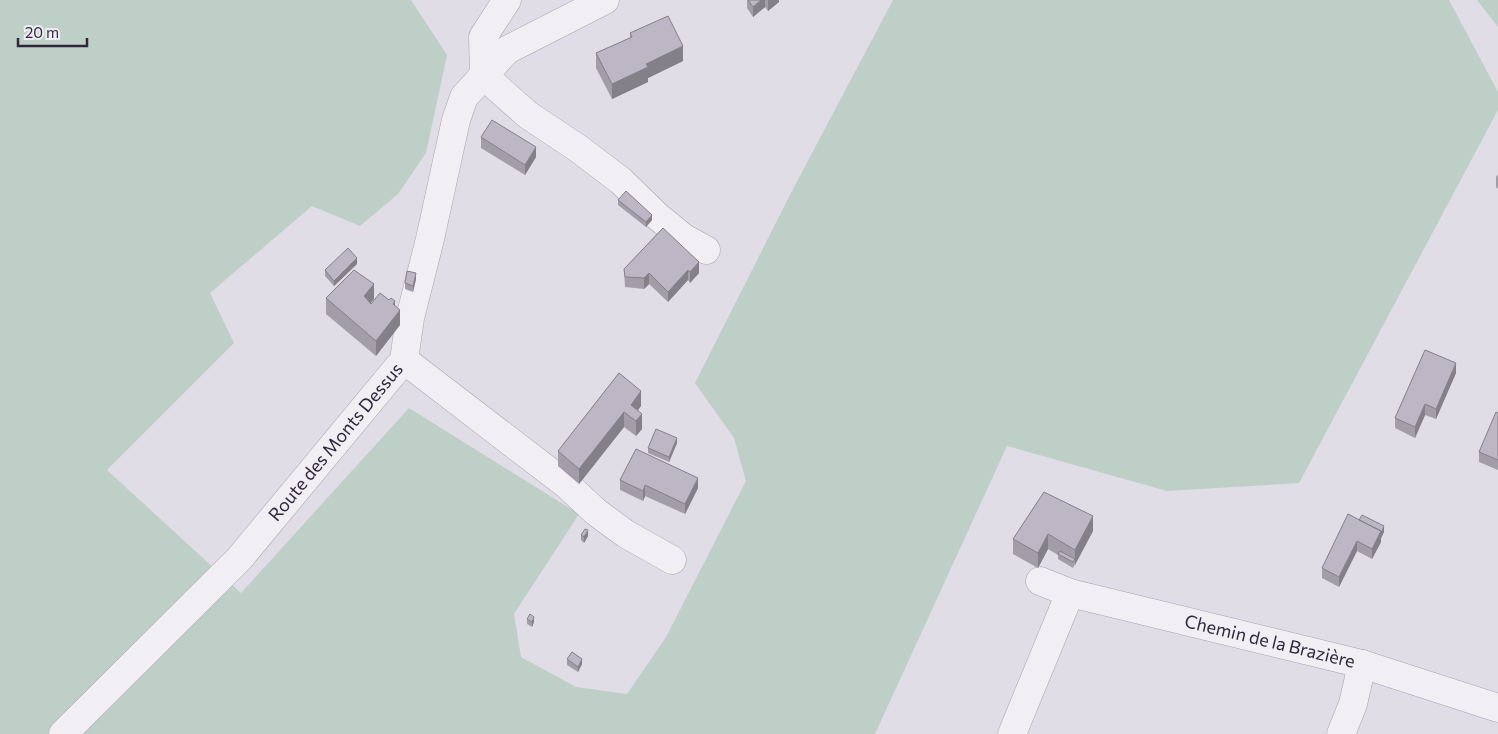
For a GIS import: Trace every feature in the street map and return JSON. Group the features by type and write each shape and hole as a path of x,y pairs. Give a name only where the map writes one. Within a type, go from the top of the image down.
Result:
{"street":[{"path":"507,0 483,37 484,76 528,115 579,149 621,182 684,238 706,250"},
{"name":"Route des Monts Dessus","path":"63,734 238,559 404,360 410,318 430,239 456,120 464,97 507,50 605,0"},
{"path":"404,360 567,485 596,512 626,534 672,560"},
{"name":"Chemin de la Brazière","path":"1040,581 1070,593 1362,664 1498,708"},
{"path":"1012,734 1070,593"},
{"path":"1340,734 1353,704 1362,664"}],"shaded area":[{"path":"0,0 411,0 447,55 426,153 398,194 360,226 312,206 210,293 234,343 107,470 241,593 409,408 579,514 514,614 521,657 576,687 627,694 666,637 746,481 734,438 695,383 793,189 893,0 1449,0 1498,92 1498,110 1299,483 1167,491 1007,446 875,734 0,734"},
{"path":"1477,0 1498,0 1498,27"}],"building":[{"path":"748,0 761,0 753,7"},
{"path":"668,16 683,46 646,64 648,67 612,84 596,53 632,37 630,33"},
{"path":"492,120 536,147 525,165 481,137"},
{"path":"626,191 652,215 646,222 618,200"},
{"path":"663,228 699,262 690,272 688,270 668,292 649,273 644,278 625,277 624,269"},
{"path":"348,248 357,258 334,281 325,270"},
{"path":"354,270 374,284 364,296 371,304 380,293 389,300 391,298 395,301 393,304 400,310 376,341 326,298"},
{"path":"407,271 416,273 413,286 405,283"},
{"path":"1425,350 1456,363 1436,409 1425,404 1415,427 1395,418"},
{"path":"619,373 641,391 631,405 642,414 636,421 624,412 579,469 558,451"},
{"path":"1496,412 1498,413 1498,460 1479,452"},
{"path":"656,429 677,438 669,457 648,448"},
{"path":"636,449 698,478 685,504 645,485 643,491 620,480"},
{"path":"1044,492 1093,516 1075,550 1048,534 1038,553 1013,539"},
{"path":"1348,514 1381,531 1372,549 1357,541 1339,577 1322,568"},
{"path":"1362,515 1384,526 1381,533 1381,531 1359,520"},
{"path":"585,529 588,530 584,537 581,535"},
{"path":"1060,551 1075,559 1073,562 1058,554"},
{"path":"530,614 534,617 532,622 527,619"},
{"path":"572,652 582,659 578,667 567,659"}]}
